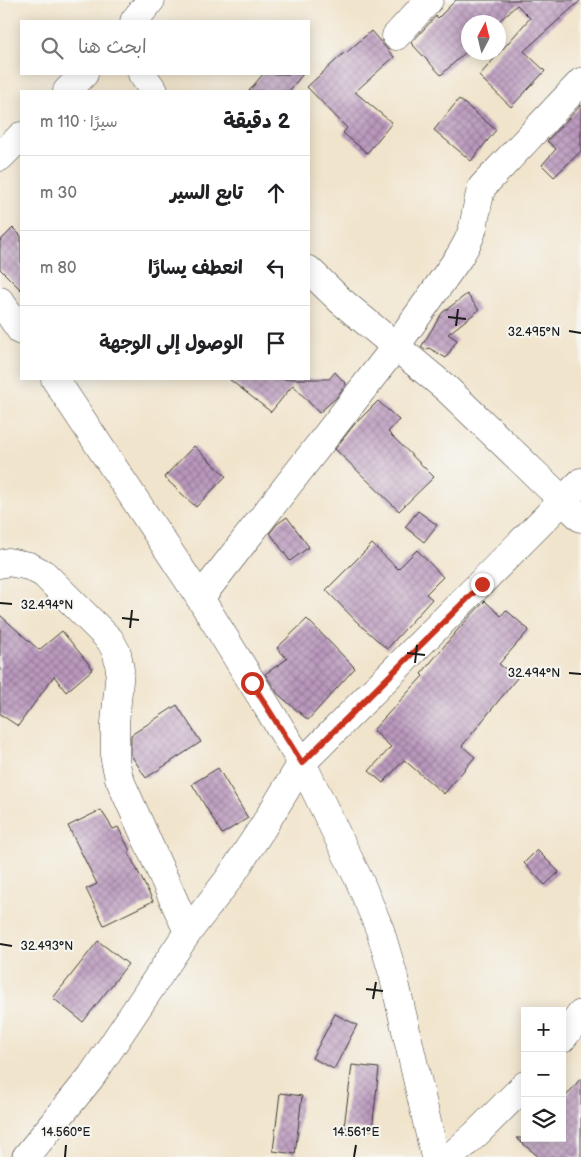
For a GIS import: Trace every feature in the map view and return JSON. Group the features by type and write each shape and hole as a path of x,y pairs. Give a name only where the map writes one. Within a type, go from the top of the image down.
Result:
{"street":[{"path":"135,20 151,0"},
{"path":"396,36 429,0"},
{"path":"68,90 83,75"},
{"path":"143,75 153,90"},
{"path":"200,598 396,346 467,245 472,232 477,201 482,188 581,82"},
{"path":"0,157 20,137"},
{"path":"26,1157 91,1077 188,932 228,880 263,828 302,763 482,584 575,500 341,301 310,271"},
{"path":"0,301 20,330"},
{"path":"56,380 200,598 302,763 360,882 380,930 393,974 435,1157"},
{"path":"0,564 8,562 29,566 44,574 110,640 117,653 120,670 115,723 115,760 119,778 188,932"},
{"path":"566,1033 581,1014"},
{"path":"450,1157 521,1089"}],"building":[{"path":"456,0 581,0 524,51 545,71 511,107 479,76 493,60 506,60 506,45 530,18 517,5 506,15 461,15 461,56 441,75 411,43 436,16 438,18"},
{"path":"371,31 394,57 355,92 392,123 367,153 343,133 347,128 307,87"},
{"path":"262,75 302,75 290,90 250,90"},
{"path":"459,99 496,130 471,161 434,130"},
{"path":"581,105 581,151 554,177 542,165 556,149 547,141"},
{"path":"13,228 20,235 20,289 0,269 0,241"},
{"path":"467,294 479,310 448,334 457,340 446,358 429,348 425,350 421,347 442,313"},
{"path":"335,372 346,384 336,398 319,413 293,385 271,412 230,380 310,380 329,379"},
{"path":"378,401 399,420 388,432 434,477 399,511 335,449 353,426"},
{"path":"194,446 226,476 196,507 164,477"},
{"path":"418,511 437,525 424,542 405,527"},
{"path":"287,517 309,547 290,561 270,533 277,524"},
{"path":"372,544 398,569 417,550 443,577 426,594 432,599 387,649 326,590"},
{"path":"485,601 501,616 506,610 529,630 499,664 517,678 462,746 475,757 444,794 404,760 383,783 369,771 391,747 373,730 423,676 421,674 460,627"},
{"path":"0,615 39,650 62,631 93,669 66,692 54,676 18,726 0,714"},
{"path":"307,619 355,668 308,720 278,694 265,674 287,659 277,648"},
{"path":"177,705 201,742 146,778 131,755 131,735"},
{"path":"218,768 248,818 222,834 192,784"},
{"path":"101,810 113,829 118,827 130,851 128,852 153,901 104,925 86,889 97,884 68,826"},
{"path":"537,850 559,872 545,885 524,863"},
{"path":"98,941 128,964 83,1022 53,998"},
{"path":"335,1014 357,1025 334,1069 312,1058"},
{"path":"352,1065 379,1068 372,1130 344,1127"},
{"path":"581,1078 581,1157 539,1157 516,1138 521,1138 521,1142 566,1142 566,1096"},
{"path":"280,1093 302,1096 295,1154 273,1151"}],"route":[{"path":"252,683 302,763 482,584"}]}
